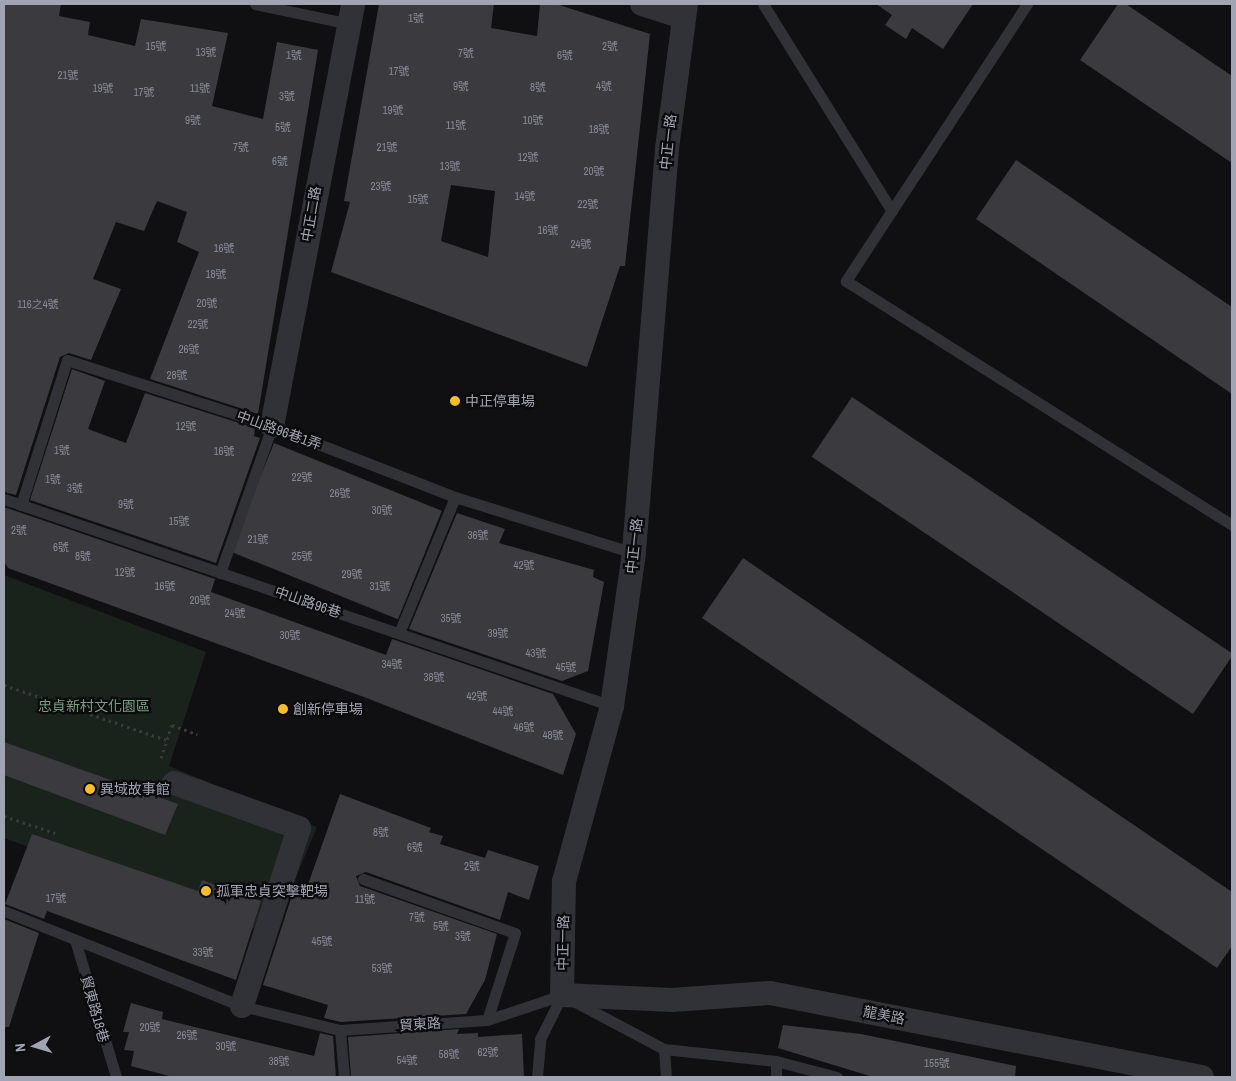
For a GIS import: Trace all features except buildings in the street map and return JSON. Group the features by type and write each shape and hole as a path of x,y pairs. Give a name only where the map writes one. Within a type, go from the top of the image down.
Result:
{"street":[{"path":"642,4 685,10"},
{"name":"中正一路","path":"562,995 564,881 612,706 634,553 667,149 685,10"},
{"name":"中正二路","path":"272,426 350,13"},
{"path":"174,784 299,828 242,1006"},
{"name":"龍美路","path":"562,995 672,1000 770,993 1202,1077"}],"lane":[{"path":"255,4 350,13"},
{"path":"763,4 892,211"},
{"path":"1027,4 846,281 1232,526"},
{"name":"中山路96巷1弄","path":"22,505 67,360 272,426 455,497 634,553"},
{"path":"220,572 272,426"},
{"path":"399,633 455,497"},
{"name":"中山路96巷","path":"4,499 612,706"},
{"path":"363,879 515,933 487,1020"},
{"name":"貿東路","path":"4,911 242,1006 340,1030 487,1020 562,995"},
{"name":"貿東路18巷","path":"75,940 116,1077"},
{"path":"562,995 664,1049 776,1062 837,1077"},
{"name":"中正一路","path":"537,1077 540,1039 562,995"},
{"path":"340,1030 344,1077"},
{"path":"664,1049 666,1077"},
{"path":"776,1062 776,1077"}],"path":[{"path":"4,685 169,741"},
{"path":"174,784 155,774 169,741 172,725 197,734"},
{"path":"4,816 56,834"}],"green space":[{"name":"忠貞新村文化園區","path":"4,575 206,652 169,766 317,827 272,935 4,838"}],"place":[{"name":"中正停車場","path":"455,401"},
{"name":"創新停車場","path":"283,709"},
{"name":"異域故事館","path":"90,789"},
{"name":"孤軍忠貞突擊靶場","path":"206,891"}]}
